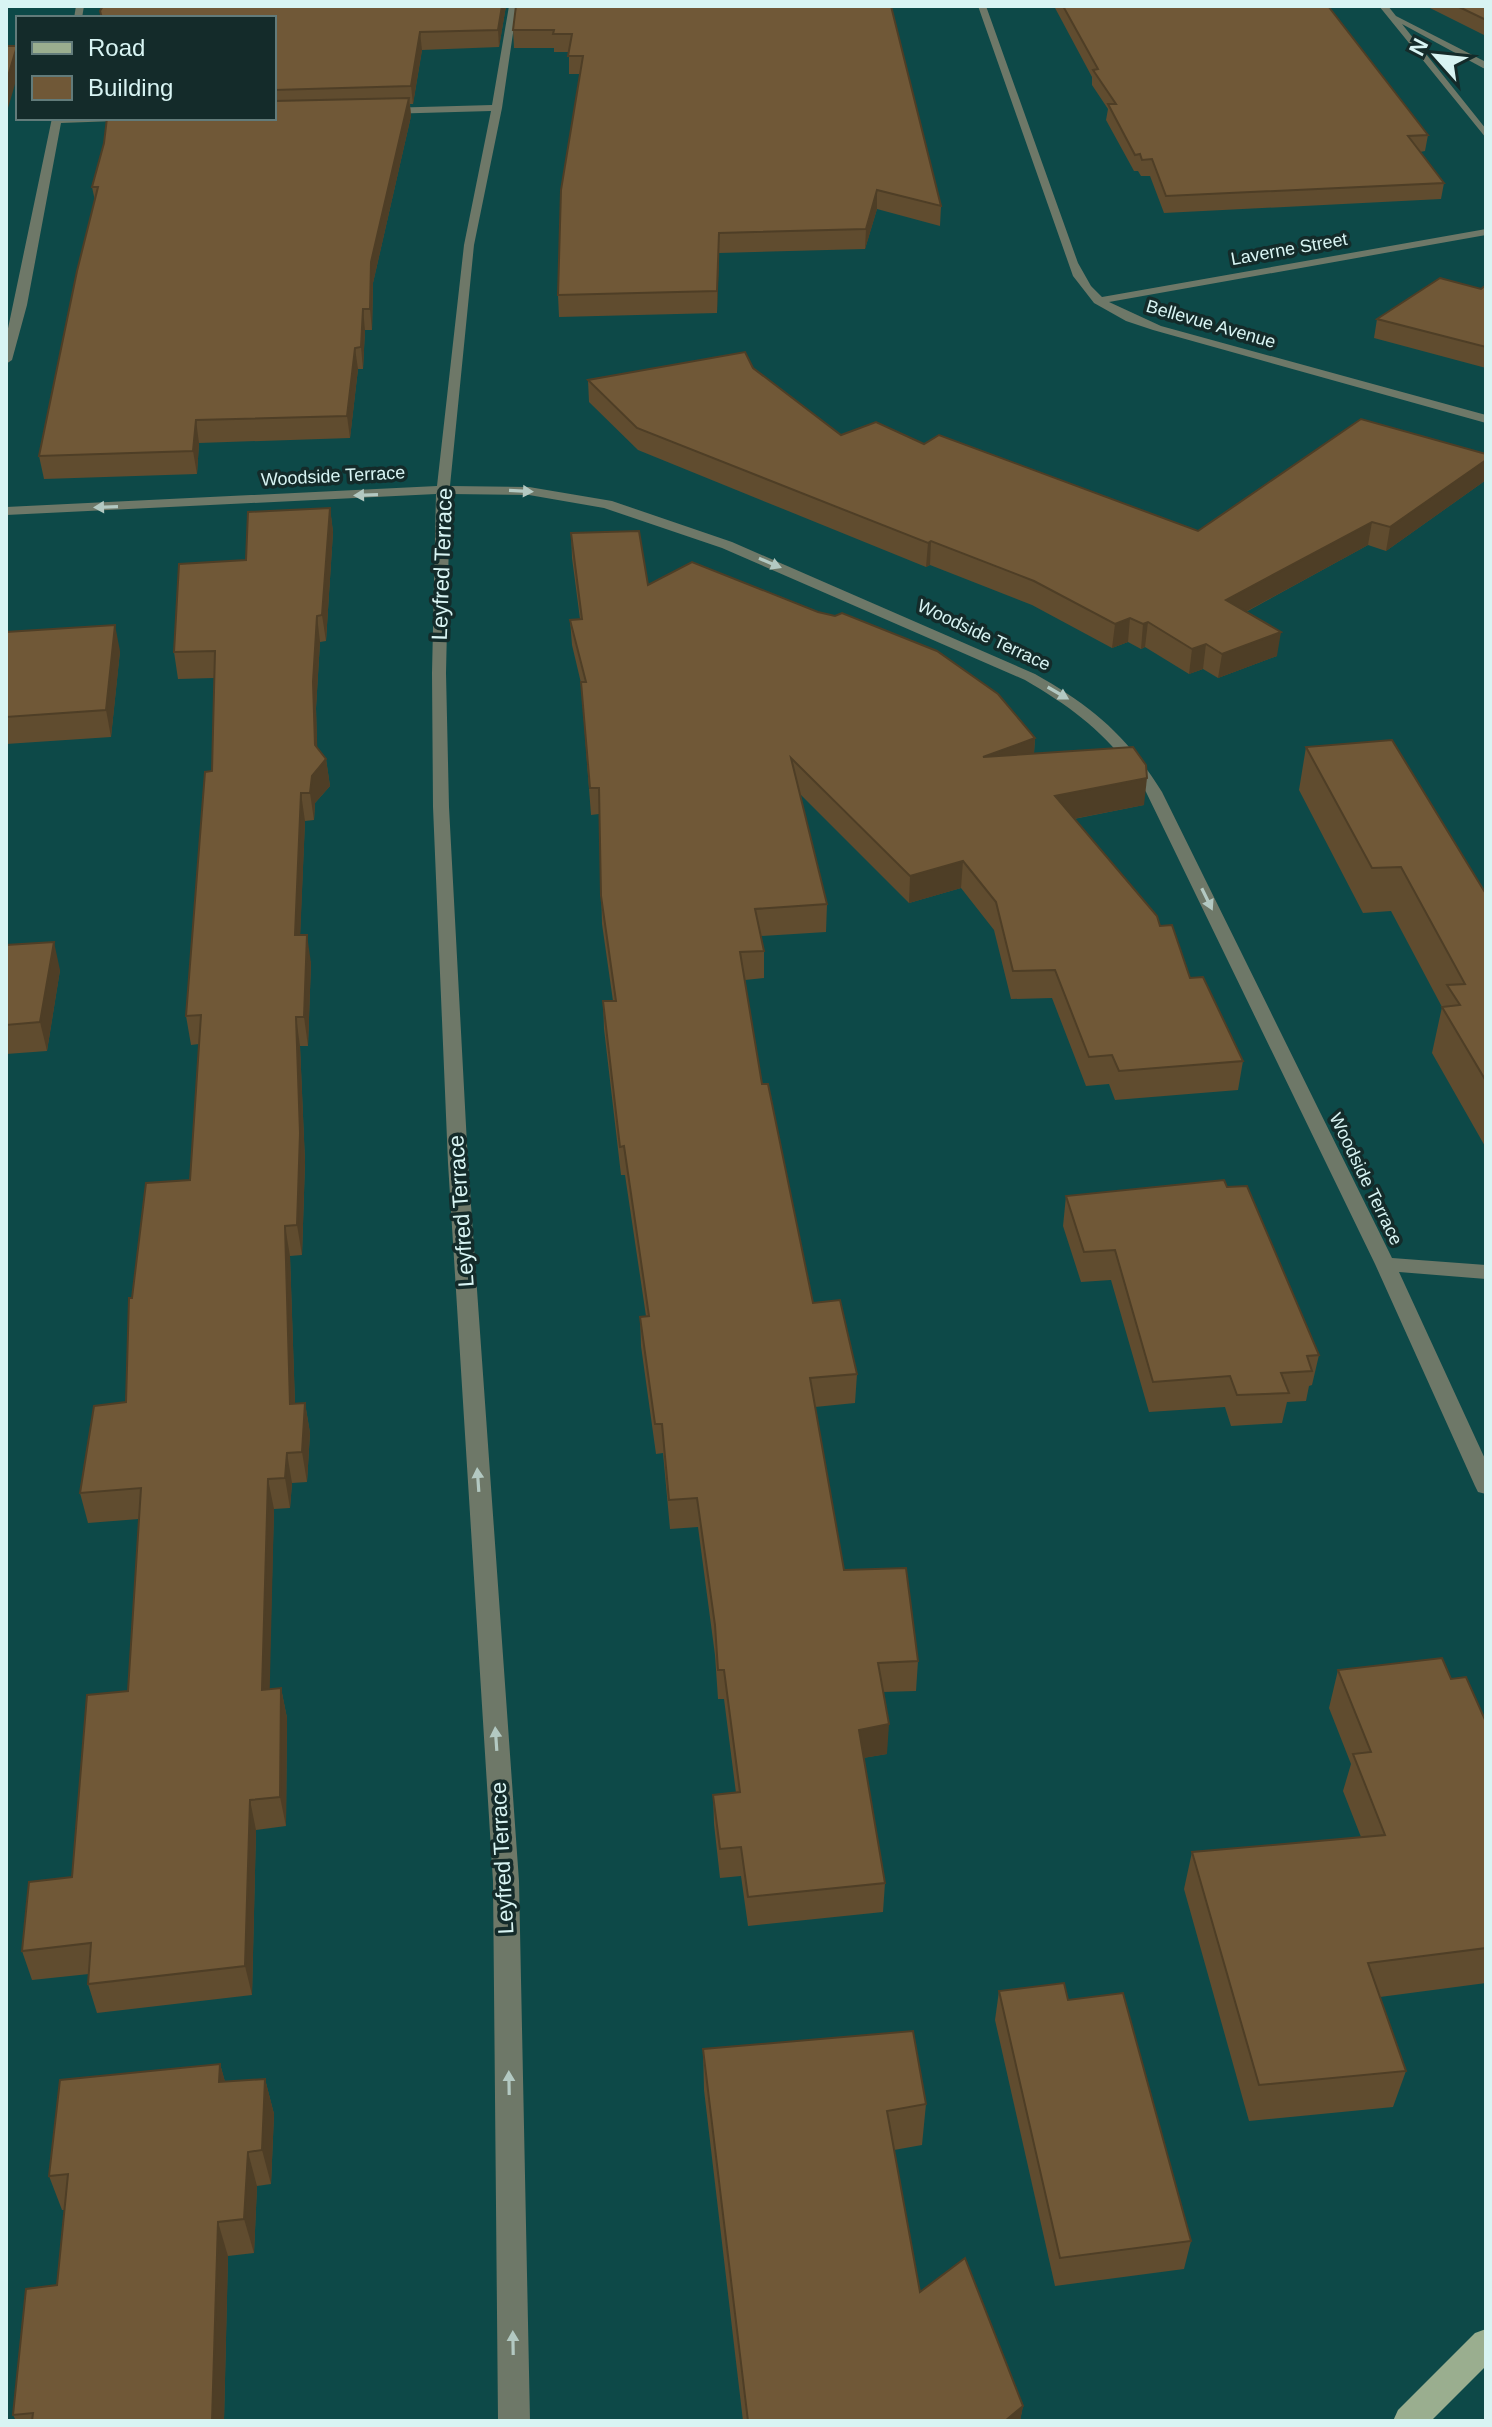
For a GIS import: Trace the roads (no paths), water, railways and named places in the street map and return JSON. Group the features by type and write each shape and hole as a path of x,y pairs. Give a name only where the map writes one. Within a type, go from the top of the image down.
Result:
{"main road":[{"path":"1409,2421 1486,2344"}],"street":[{"name":"Leyfred Terrace","path":"513,6 465,275 443,490 439,673 441,807 458,1163 506,1881 514,2421"},
{"name":"Bellevue Avenue","path":"982,6 1072,263 1083,287 1098,301 1128,318 1157,328 1486,419"},
{"path":"1386,10 1486,66"},
{"path":"1386,10 1486,135"},
{"path":"369,111 497,108"},
{"path":"6,360 21,305 57,120"},
{"name":"Laverne Street","path":"1098,301 1486,232"},
{"name":"Woodside Terrace","path":"6,511 443,490 548,493 607,504 727,545 964,646 1054,690 1092,715 1119,741 1154,792 1385,1264 1486,1486"},
{"path":"1385,1264 1486,1272"}]}
